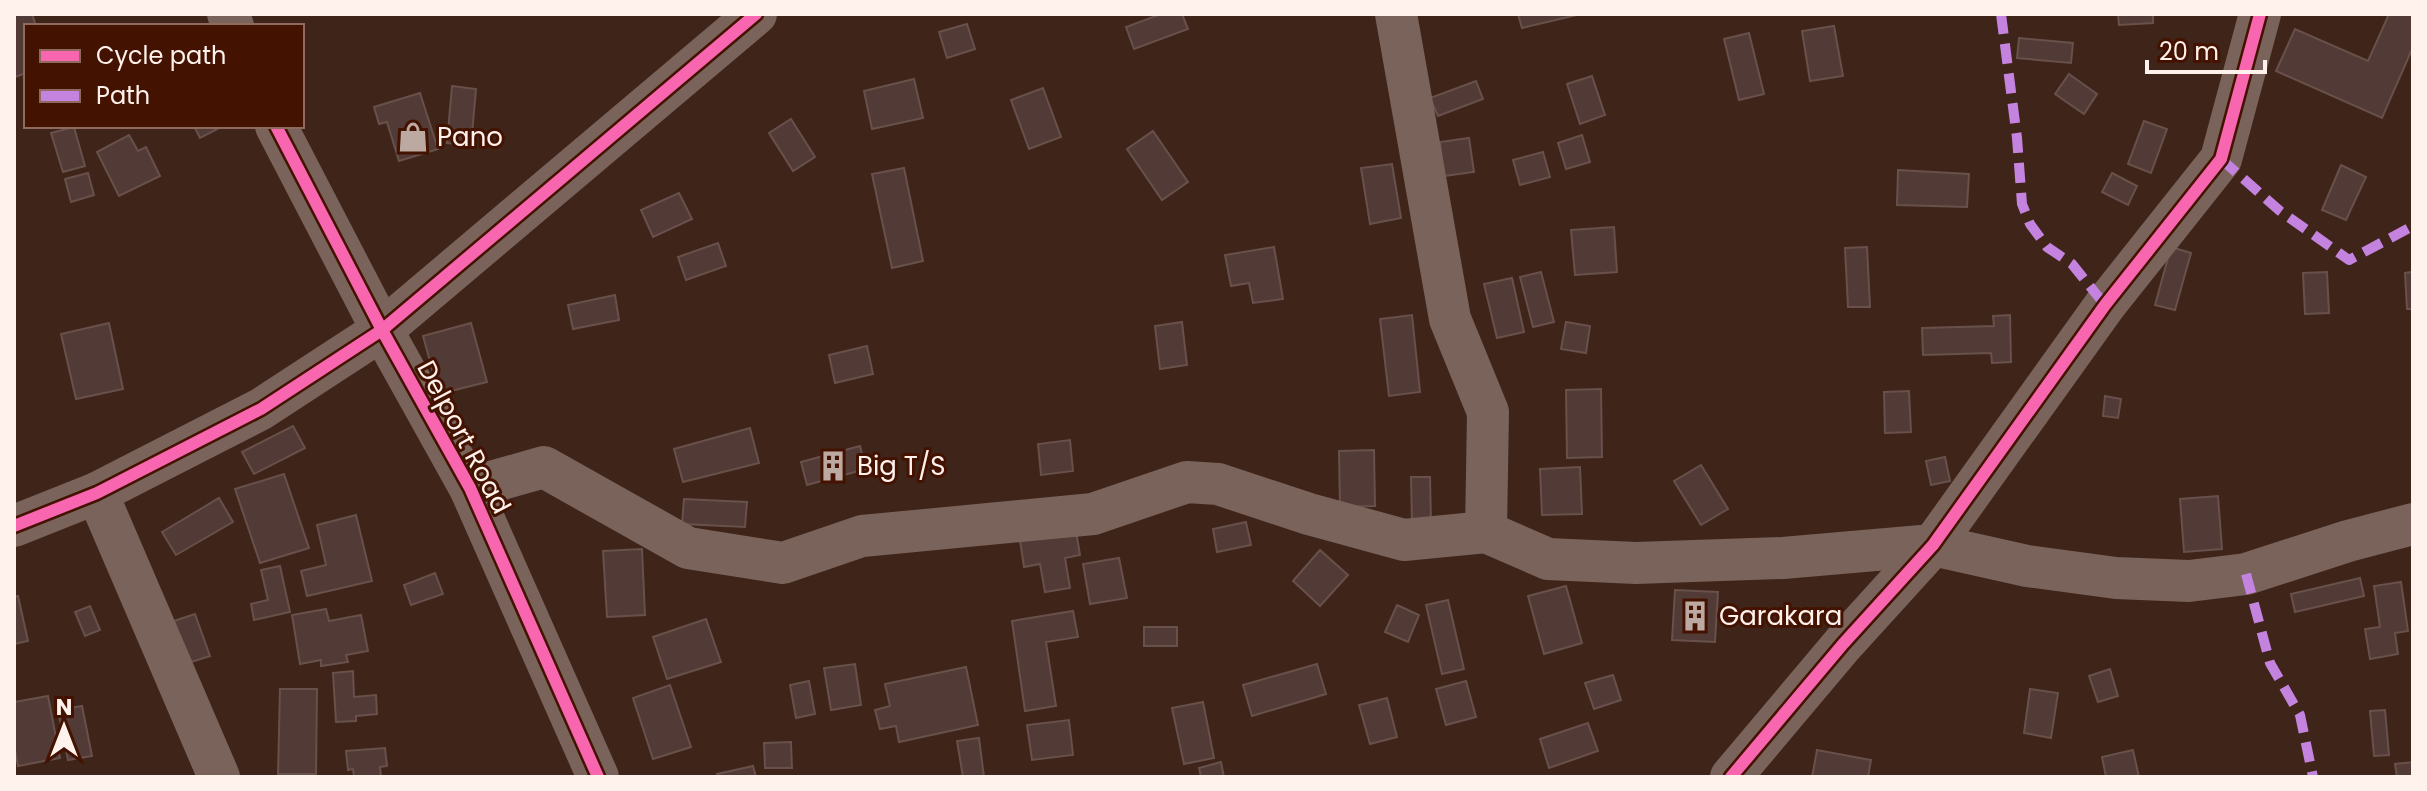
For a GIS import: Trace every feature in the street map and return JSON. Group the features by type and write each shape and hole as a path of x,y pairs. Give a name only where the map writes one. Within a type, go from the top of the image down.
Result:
{"street":[{"path":"14,526 97,493 261,409 382,330 756,14"},
{"path":"1396,14 1450,319 1488,412 1486,532"},
{"path":"1731,777 1843,644 1933,545 2105,305 2221,159 2260,14"},
{"name":"Delport Road","path":"277,128 382,330 470,488 598,777"},
{"path":"470,488 544,467 688,548 783,563 862,536 1093,514 1187,482 1218,484 1309,514 1404,540 1486,532 1548,559 1636,563 1783,558 1933,545 2027,566 2116,578 2189,581 2246,574 2413,524"},
{"path":"97,493 219,777"}],"building":[{"path":"14,14 32,14 35,24 24,24 24,74 15,77"},
{"path":"1161,14 1182,14 1188,29 1134,49 1126,27"},
{"path":"1518,14 1581,14 1522,28"},
{"path":"2118,14 2153,14 2153,23 2119,25"},
{"path":"2389,14 2413,14 2413,47 2382,118 2276,71 2295,29 2368,61"},
{"path":"967,24 975,49 947,58 939,32"},
{"path":"1834,26 1843,76 1810,81 1802,31"},
{"path":"1749,33 1764,94 1739,100 1724,39"},
{"path":"2019,38 2073,43 2071,63 2017,58"},
{"path":"2069,74 2097,94 2084,114 2055,94"},
{"path":"1592,76 1605,115 1580,124 1567,84"},
{"path":"914,79 923,118 872,129 864,91"},
{"path":"1476,81 1483,99 1438,116 1430,98"},
{"path":"452,86 476,89 471,145 447,143"},
{"path":"1043,88 1061,137 1029,149 1011,100"},
{"name":"Pano","path":"420,93 438,149 399,161 387,122 379,124 374,107"},
{"path":"791,119 815,157 793,171 769,133"},
{"path":"2144,121 2167,129 2151,173 2128,164"},
{"path":"74,128 85,166 63,172 51,133"},
{"path":"195,128 219,128 200,138"},
{"path":"1153,131 1188,182 1162,200 1127,149"},
{"path":"129,135 138,151 146,147 160,176 119,196 97,152"},
{"path":"1582,135 1590,162 1566,169 1558,143"},
{"path":"1469,138 1474,172 1444,176 1440,142"},
{"path":"1543,152 1550,177 1520,185 1513,160"},
{"path":"1392,164 1401,218 1370,224 1361,168"},
{"path":"2341,165 2366,177 2346,220 2322,210"},
{"path":"904,168 923,261 892,268 872,174"},
{"path":"1898,170 1969,174 1967,207 1897,205"},
{"path":"88,173 94,195 71,202 65,179"},
{"path":"2112,173 2137,186 2128,205 2102,192"},
{"path":"679,193 692,219 653,237 641,210"},
{"path":"1614,227 1617,272 1575,275 1571,230"},
{"path":"718,243 726,266 686,280 678,257"},
{"path":"1274,247 1283,299 1253,303 1249,283 1231,286 1225,255"},
{"path":"1867,247 1870,307 1848,307 1845,248"},
{"path":"2171,247 2191,253 2175,310 2155,305"},
{"path":"1541,272 1554,322 1533,327 1520,277"},
{"path":"2327,272 2329,313 2305,314 2303,273"},
{"path":"2413,272 2413,309 2407,309 2405,273"},
{"path":"1512,278 1524,332 1497,338 1484,284"},
{"path":"615,295 619,320 573,329 568,305"},
{"path":"1412,315 1420,392 1389,396 1380,319"},
{"path":"2010,315 2011,362 1992,363 1991,353 1923,355 1922,328 1994,326 1993,316"},
{"path":"1182,322 1187,365 1160,369 1155,326"},
{"path":"1566,322 1590,326 1586,353 1561,349"},
{"path":"109,323 123,389 76,399 61,334"},
{"path":"471,323 487,382 439,394 423,336"},
{"path":"867,346 873,374 835,383 829,355"},
{"path":"1601,389 1602,457 1567,458 1566,390"},
{"path":"1909,391 1911,432 1885,433 1884,392"},
{"path":"2105,396 2121,399 2118,418 2103,416"},
{"path":"293,426 305,448 254,474 242,452"},
{"path":"750,428 759,463 683,482 674,449"},
{"path":"1070,440 1073,471 1041,475 1038,444"},
{"name":"Big T/S","path":"860,446 866,469 807,485 801,462"},
{"path":"1374,450 1375,506 1340,507 1339,451"},
{"path":"1945,457 1950,481 1931,485 1926,461"},
{"name":"Garakara","path":"1701,465 1728,509 1701,525 1674,481"},
{"path":"1580,467 1582,514 1542,515 1540,469"},
{"path":"284,474 309,548 260,563 235,489"},
{"path":"1411,477 1430,477 1431,522 1412,523"},
{"path":"2218,496 2222,549 2184,552 2180,499"},
{"path":"219,498 233,522 176,555 162,532"},
{"path":"684,499 747,502 745,527 682,524"},
{"path":"356,515 372,581 307,596 301,571 326,565 317,525"},
{"path":"1246,522 1251,545 1217,552 1213,529"},
{"path":"1075,525 1080,555 1065,558 1070,588 1045,592 1040,564 1024,567 1019,534"},
{"path":"642,549 645,615 607,617 603,551"},
{"path":"1320,550 1348,575 1320,606 1293,581"},
{"path":"1119,558 1127,598 1090,604 1083,564"},
{"path":"280,566 290,612 254,620 251,604 268,600 261,570"},
{"path":"435,573 443,594 411,605 404,585"},
{"path":"2360,578 2364,596 2295,612 2291,594"},
{"path":"2401,582 2408,631 2395,633 2398,654 2370,659 2365,629 2380,627 2374,586"},
{"path":"1566,586 1582,643 1544,654 1528,596"},
{"name":"Garakara","path":"1675,590 1718,592 1715,642 1672,640"},
{"path":"18,596 28,641 14,644 14,597"},
{"path":"1448,600 1464,669 1442,674 1426,605"},
{"path":"1397,605 1419,615 1408,642 1385,632"},
{"path":"90,606 100,630 85,636 75,612"},
{"path":"326,609 329,621 361,615 368,651 346,655 348,662 321,666 321,660 300,664 292,615"},
{"path":"1073,611 1078,637 1046,642 1056,706 1025,711 1012,621"},
{"path":"195,614 210,656 188,663 174,621"},
{"path":"706,619 721,662 667,679 653,637"},
{"path":"1144,627 1177,627 1177,646 1144,646"},
{"path":"855,664 861,705 831,710 824,668"},
{"path":"1317,664 1326,694 1252,716 1243,685"},
{"path":"966,667 978,725 899,742 896,726 880,729 875,710 890,706 885,684"},
{"path":"2110,669 2118,696 2098,702 2089,676"},
{"path":"353,671 354,697 376,695 377,714 356,716 356,721 336,722 333,673"},
{"path":"1613,675 1621,700 1594,709 1585,683"},
{"path":"809,681 815,714 796,718 790,685"},
{"path":"1466,681 1476,717 1446,725 1436,689"},
{"path":"670,685 691,747 653,759 633,698"},
{"path":"280,689 317,689 316,774 278,774"},
{"path":"2030,689 2058,693 2051,738 2024,733"},
{"path":"48,696 60,758 18,766 14,745 14,702"},
{"path":"1387,698 1397,737 1370,744 1359,705"},
{"path":"1203,702 1214,758 1184,764 1172,708"},
{"path":"82,706 92,756 68,760 58,710"},
{"path":"2385,710 2389,755 2374,756 2370,711"},
{"path":"1069,720 1073,755 1032,760 1027,725"},
{"path":"1588,723 1598,751 1549,768 1540,739"},
{"path":"979,738 984,777 963,777 957,741"},
{"path":"791,742 792,768 765,768 764,743"},
{"path":"385,748 387,766 380,767 381,777 354,777 353,769 348,770 346,751"},
{"path":"1817,750 1871,760 1868,777 1812,777"},
{"path":"2133,750 2139,777 2106,777 2102,757"},
{"path":"1221,762 1224,777 1201,777 1199,768"},
{"path":"2413,762 2413,777 2397,777 2395,764"},
{"path":"753,766 756,777 718,777 717,774"}],"marked path":[{"path":"2001,14 2022,204 2030,224 2047,247 2072,264 2105,305"},
{"path":"2221,159 2280,211 2349,260 2413,226"},
{"path":"2246,574 2270,663 2300,715 2313,777"}],"cycle path":[{"path":"14,526 97,493 261,409 382,330 756,14"},
{"path":"1731,777 1843,644 1933,545 2105,305 2221,159 2260,14"},
{"path":"277,128 382,330 470,488 598,777"}],"place":[{"name":"Pano","path":"413,137"},
{"name":"Big T/S","path":"833,466"},
{"name":"Garakara","path":"1695,616"}]}
